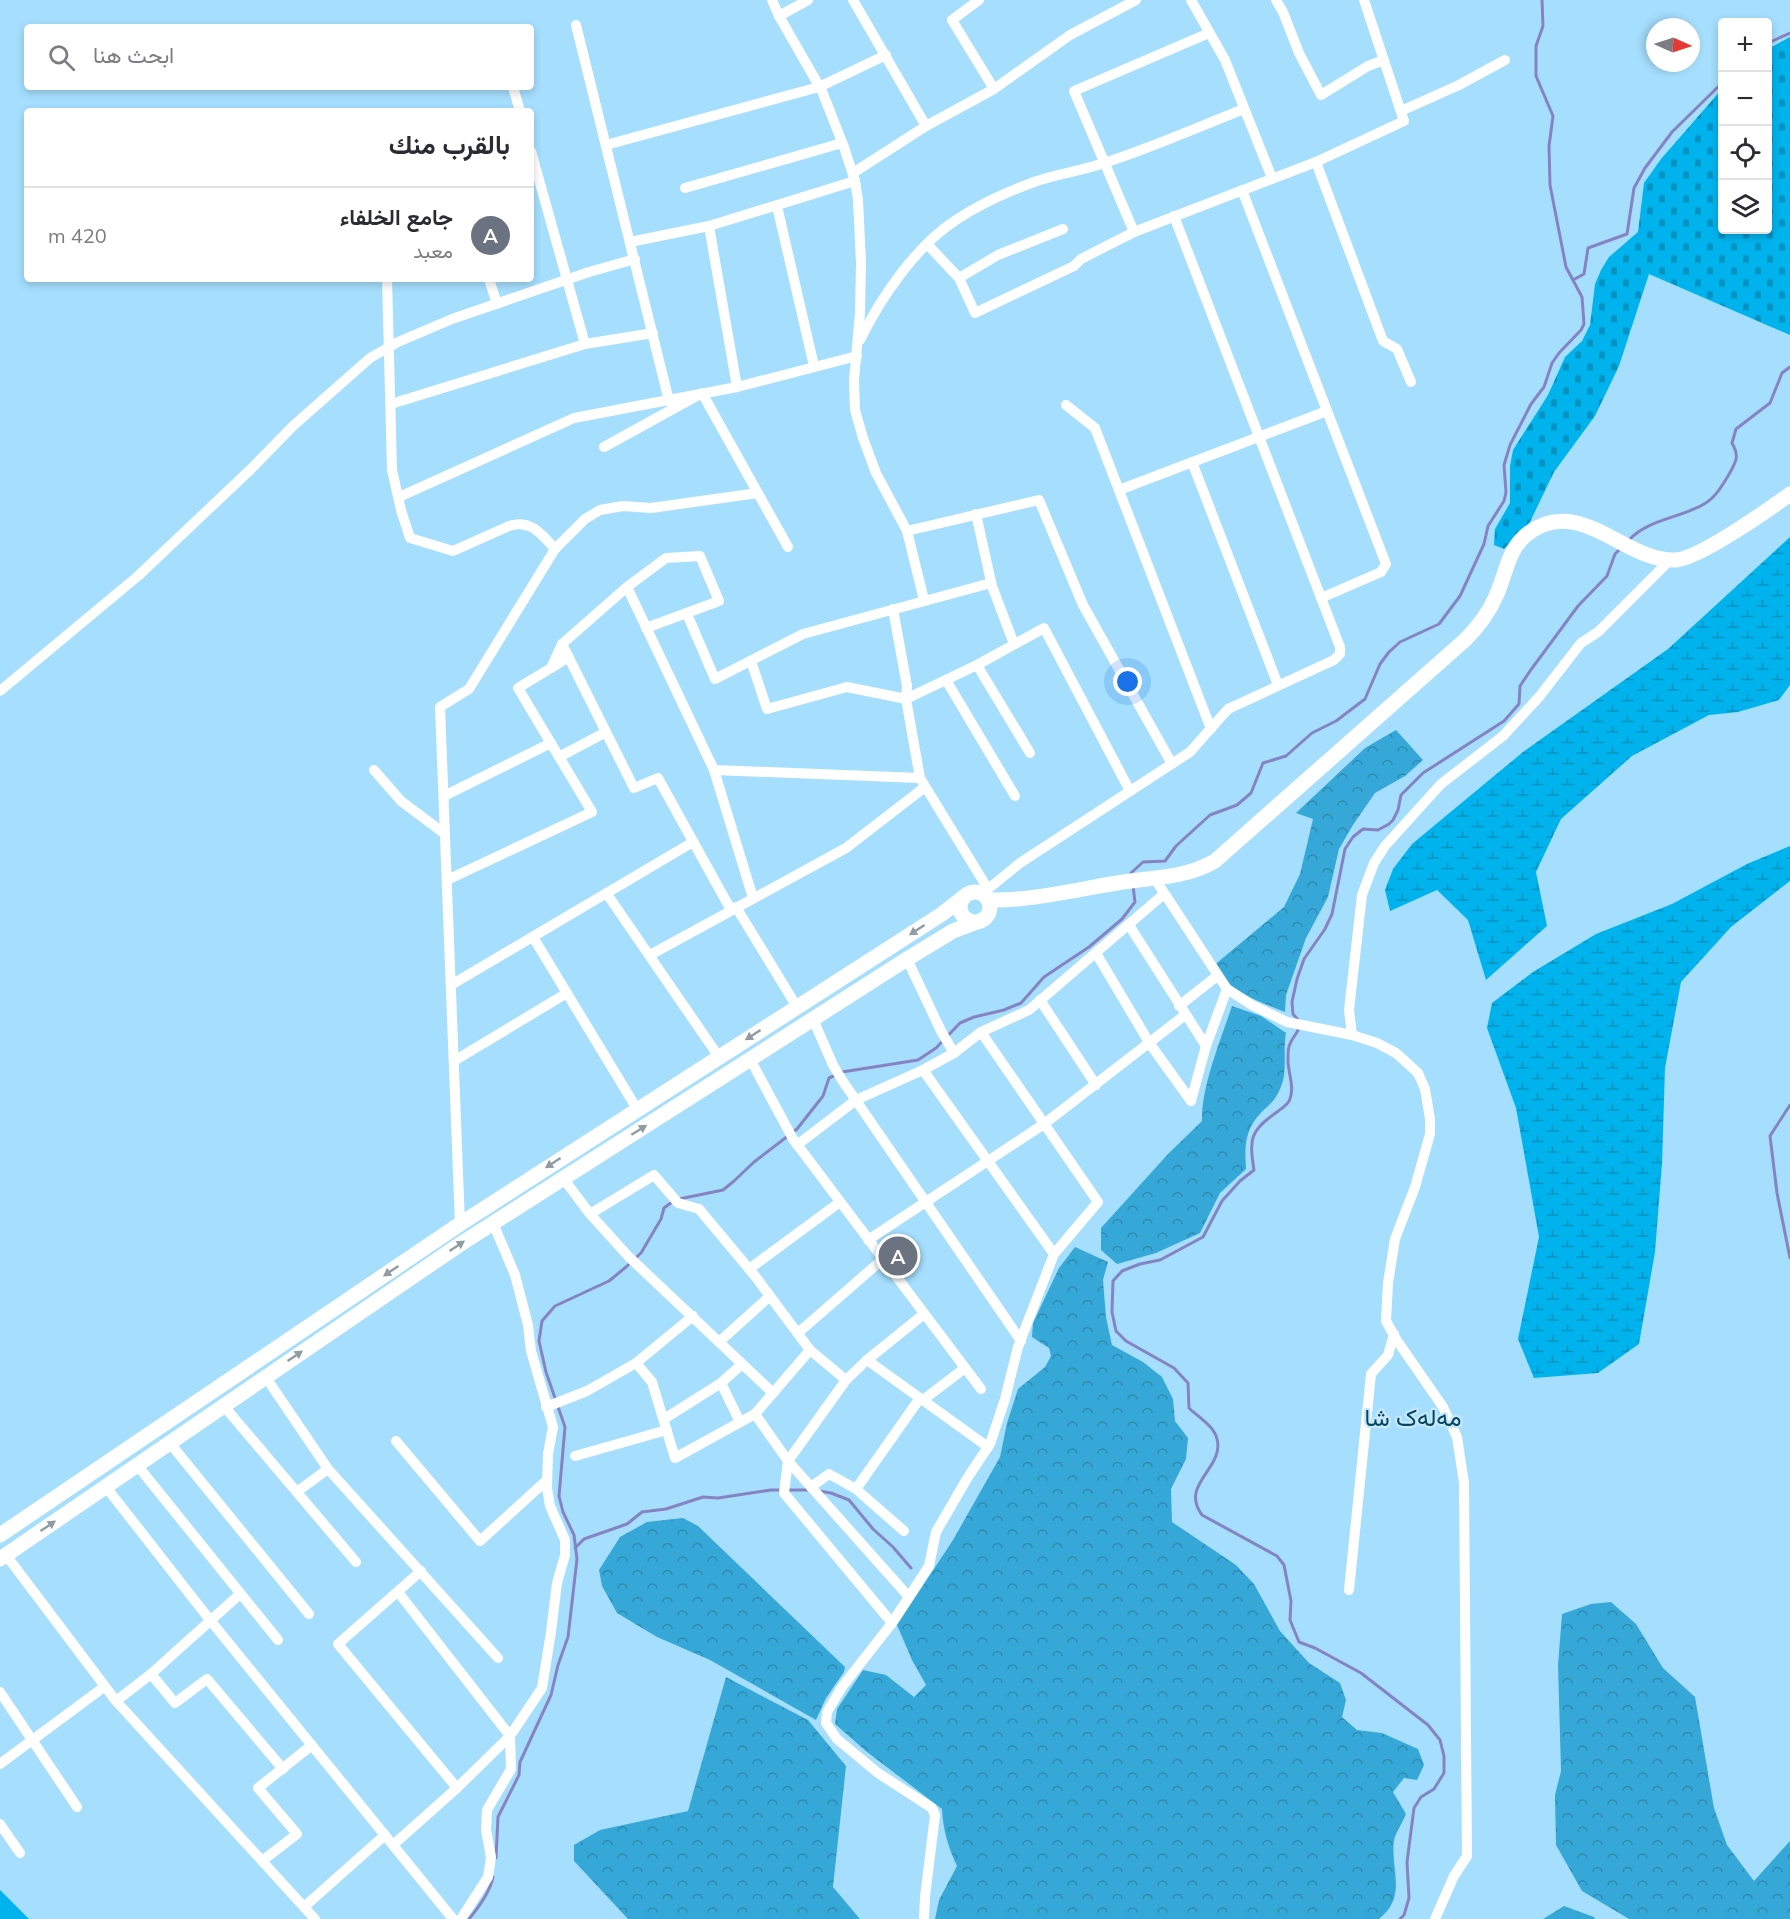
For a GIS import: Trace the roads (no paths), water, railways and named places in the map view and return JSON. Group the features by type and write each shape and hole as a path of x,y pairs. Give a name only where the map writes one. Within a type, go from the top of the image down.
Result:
{"main road":[{"path":"3,1557 493,1223 953,930 981,920 1024,899 1188,873 1207,866 1223,855 1475,630 1491,607 1514,549 1531,532 1546,524 1572,522 1593,528 1658,559 1678,560 1704,550 1790,494"},
{"path":"0,1535 460,1224 942,914 965,896 973,892 1024,899"},
{"path":"981,920 990,909 986,894"},
{"path":"965,896 961,904 962,913 968,920 981,920"},
{"path":"597,1135 599,1142 607,1150"},
{"path":"579,1147 585,1151 587,1163"},
{"path":"249,1366 250,1377 262,1379"},
{"path":"224,1382 235,1386 236,1394 229,1401"}],"street":[{"path":"772,0 819,87 854,177 861,242 854,397 858,423 876,473 907,531 924,600"},
{"path":"779,16 808,0"},
{"path":"854,0 927,126"},
{"path":"979,0 952,20 994,89"},
{"path":"630,242 709,226 777,206 854,177 927,126 994,89 1070,35 1136,0"},
{"path":"1191,0 1225,60 1272,178"},
{"path":"1276,0 1303,63 1321,95 1368,66 1384,60"},
{"path":"927,244 959,278 975,313 1074,266 1081,259 1134,232 1316,162 1404,122 1364,0"},
{"path":"576,25 669,401"},
{"path":"1134,232 1074,91 1209,33"},
{"path":"606,145 819,87 886,55"},
{"path":"1401,111 1460,85 1505,60"},
{"path":"514,90 519,108"},
{"path":"399,497 574,418 737,387 814,366 857,351 870,319 908,266 927,244 956,219 989,201 1036,182 1104,163 1245,109"},
{"path":"685,188 842,143"},
{"path":"534,162 585,344"},
{"path":"1316,162 1383,341 1397,350 1411,382"},
{"path":"1242,190 1386,564 1381,572 1321,598"},
{"path":"777,206 814,366"},
{"path":"893,609 907,686 906,699 923,782 986,894 1020,863 1172,764 1198,744 1222,714 1234,705 1334,660 1340,654 1340,647 1174,216"},
{"path":"709,226 737,387"},
{"path":"959,278 998,255 1063,229"},
{"path":"0,691 138,576 251,470 292,426 370,358 390,346 452,319 635,259"},
{"path":"387,282 393,470 410,538 433,547 453,551 518,523 526,523 555,549"},
{"path":"490,282 497,304"},
{"path":"391,404 585,344 653,333"},
{"path":"604,447 702,393"},
{"path":"702,393 788,547"},
{"path":"1066,405 1095,428 1211,729"},
{"path":"1119,490 1327,411"},
{"path":"1192,462 1278,685"},
{"path":"460,1224 440,707 469,689 555,549 585,519 600,510 623,506 651,508 758,493"},
{"path":"907,531 1039,500 1083,605 1172,764"},
{"path":"976,514 991,583 1014,644"},
{"path":"551,668 562,644 627,587 666,558 700,556 719,601 646,628"},
{"path":"1352,1035 1349,1010 1362,895 1374,863 1385,846 1441,784 1503,736 1539,697 1581,643 1598,632 1671,559"},
{"path":"687,614 715,679 803,634 991,583"},
{"path":"627,587 714,770 753,898"},
{"path":"751,662 767,709 847,687 906,699 1044,628 1130,791"},
{"path":"562,644 634,788 658,778 733,908 797,1007"},
{"path":"447,879 592,812 518,688 569,657"},
{"path":"976,665 1030,753"},
{"path":"946,680 1015,796"},
{"path":"559,757 606,732"},
{"path":"444,796 551,743"},
{"path":"374,770 401,801 445,834"},
{"path":"714,770 923,782"},
{"path":"650,955 846,848 923,782"},
{"path":"451,985 693,842"},
{"path":"1150,879 1164,894 1227,989 1252,1005 1287,1022 1352,1035 1377,1043 1396,1053 1418,1073 1425,1089 1430,1134 1415,1188 1395,1239 1388,1283 1386,1321 1443,1407 1456,1437 1464,1484 1467,1856 1454,1875 1435,1919"},
{"path":"608,894 719,1057"},
{"path":"792,1138 856,1100 923,1070 954,1053 981,1032 1029,1010 1164,894"},
{"path":"1129,925 1206,1046"},
{"path":"533,937 637,1109"},
{"path":"1096,953 1150,1044 1191,1101 1206,1046 1227,989"},
{"path":"907,959 954,1053"},
{"path":"868,1240 1044,1124 1096,1085 1150,1044 1217,976"},
{"path":"454,1061 567,993"},
{"path":"1040,1000 1096,1085"},
{"path":"813,1019 842,1080 1021,1341"},
{"path":"924,1919 935,1815 932,1808 878,1773 837,1740 826,1723 827,1712 842,1687 892,1623 929,1566 936,1532 988,1447 1005,1399 1021,1341 1054,1254 1098,1202 981,1032"},
{"path":"750,1059 792,1138 981,1389"},
{"path":"923,1070 1054,1254"},
{"path":"590,1214 654,1175 675,1199 699,1209 749,1269 810,1350 846,1380"},
{"path":"563,1179 590,1214 633,1261 773,1393"},
{"path":"749,1269 840,1202"},
{"path":"393,1845 457,1788 510,1736 542,1688 557,1583 565,1555 565,1540 550,1506 547,1480 548,1454 553,1427 531,1351 528,1325 515,1275 493,1223"},
{"path":"798,1333 883,1259"},
{"path":"719,1342 770,1296"},
{"path":"892,1623 784,1493 784,1481 788,1461 846,1380 924,1314"},
{"path":"548,1406 587,1391 636,1364 693,1316"},
{"path":"1349,1590 1371,1374 1388,1355 1394,1334"},
{"path":"636,1364 652,1382 675,1458 755,1414 810,1350"},
{"path":"867,1360 988,1447"},
{"path":"575,1456 665,1424 721,1383 742,1364"},
{"path":"856,1489 922,1399 965,1368"},
{"path":"262,1379 328,1469 498,1658"},
{"path":"721,1383 740,1422"},
{"path":"229,1401 356,1562"},
{"path":"755,1414 788,1461 909,1597"},
{"path":"396,1441 480,1541 547,1480"},
{"path":"169,1442 309,1614"},
{"path":"137,1465 278,1640"},
{"path":"298,1491 328,1469"},
{"path":"811,1487 829,1474 856,1489 904,1531"},
{"path":"106,1487 210,1620 453,1919"},
{"path":"3,1557 116,1701 315,1919"},
{"path":"421,1571 338,1644 457,1788"},
{"path":"398,1592 510,1736 511,1769 487,1810 486,1830 491,1857 488,1877 461,1919"},
{"path":"116,1701 240,1594"},
{"path":"150,1674 175,1703 207,1678 283,1769"},
{"path":"0,1764 104,1687"},
{"path":"0,1692 77,1807"},
{"path":"262,1861 297,1834 258,1788 312,1745"},
{"path":"0,1824 20,1853"},
{"path":"304,1907 385,1835"}],"waterway":[{"path":"1131,876 1131,873 1143,862 1165,861 1176,846 1210,815 1237,805 1251,793 1263,763 1286,756 1312,733 1336,721 1365,699 1380,664 1389,652 1400,642 1439,624 1460,596 1484,544 1488,526 1504,501 1506,492 1504,465 1510,445 1531,404 1544,387 1552,363 1584,324 1582,297 1566,267 1550,185 1549,146 1553,116 1536,76 1536,46 1543,26 1542,0"},
{"path":"1772,41 1790,33"},
{"path":"1573,280 1584,274 1588,248 1627,234 1634,188 1645,168 1672,132 1718,87"},
{"path":"1629,540 1646,527 1695,509 1715,495 1735,463 1736,452 1732,443 1736,429 1770,403 1782,373 1790,367"},
{"path":"1299,1021 1293,1014 1292,1002 1297,979 1304,959 1325,929 1332,914 1345,849 1353,837 1363,829 1378,830 1389,824 1398,810 1401,795 1423,773 1504,721 1519,704 1520,686 1530,671 1578,606 1607,576 1615,554 1620,549"},
{"path":"842,1072 918,1060 936,1048 960,1023 1021,1003 1044,977 1089,947 1122,919 1135,902 1133,886"},
{"path":"1299,1028 1288,1050 1292,1088 1290,1099 1257,1130 1252,1143 1254,1170 1240,1181 1222,1201 1203,1237 1160,1260 1122,1271 1113,1281 1112,1312 1116,1331 1126,1341 1174,1368 1188,1383 1189,1408 1215,1434 1218,1449 1215,1459 1199,1485 1196,1504 1202,1515 1277,1556 1284,1565 1291,1601 1290,1620 1299,1642 1361,1673 1428,1725 1440,1740 1444,1756 1444,1773 1434,1789 1421,1797 1414,1808 1407,1862 1409,1898 1404,1915 1400,1919"},
{"path":"679,1199 723,1190 754,1162 797,1129 823,1096 829,1078 836,1075"},
{"path":"1790,1105 1770,1136 1777,1193 1790,1258"},
{"path":"496,1858 498,1817 519,1775 520,1762 551,1695 568,1637 577,1559 574,1535 563,1512 559,1496 565,1427 546,1372 539,1341 542,1321 555,1306 609,1281 626,1267 641,1253 661,1219 664,1208 672,1202"},
{"path":"575,1548 584,1539 627,1524 642,1512 666,1509 703,1497 718,1498 771,1490 809,1490"},
{"path":"819,1491 849,1500 873,1529 911,1568"},
{"path":"469,1919 487,1894 493,1877"}],"place":[{"name":"جامع الخلفاء","path":"898,1256"}],"district":[{"name":"مەلەک شا","path":"1413,1417"}]}
